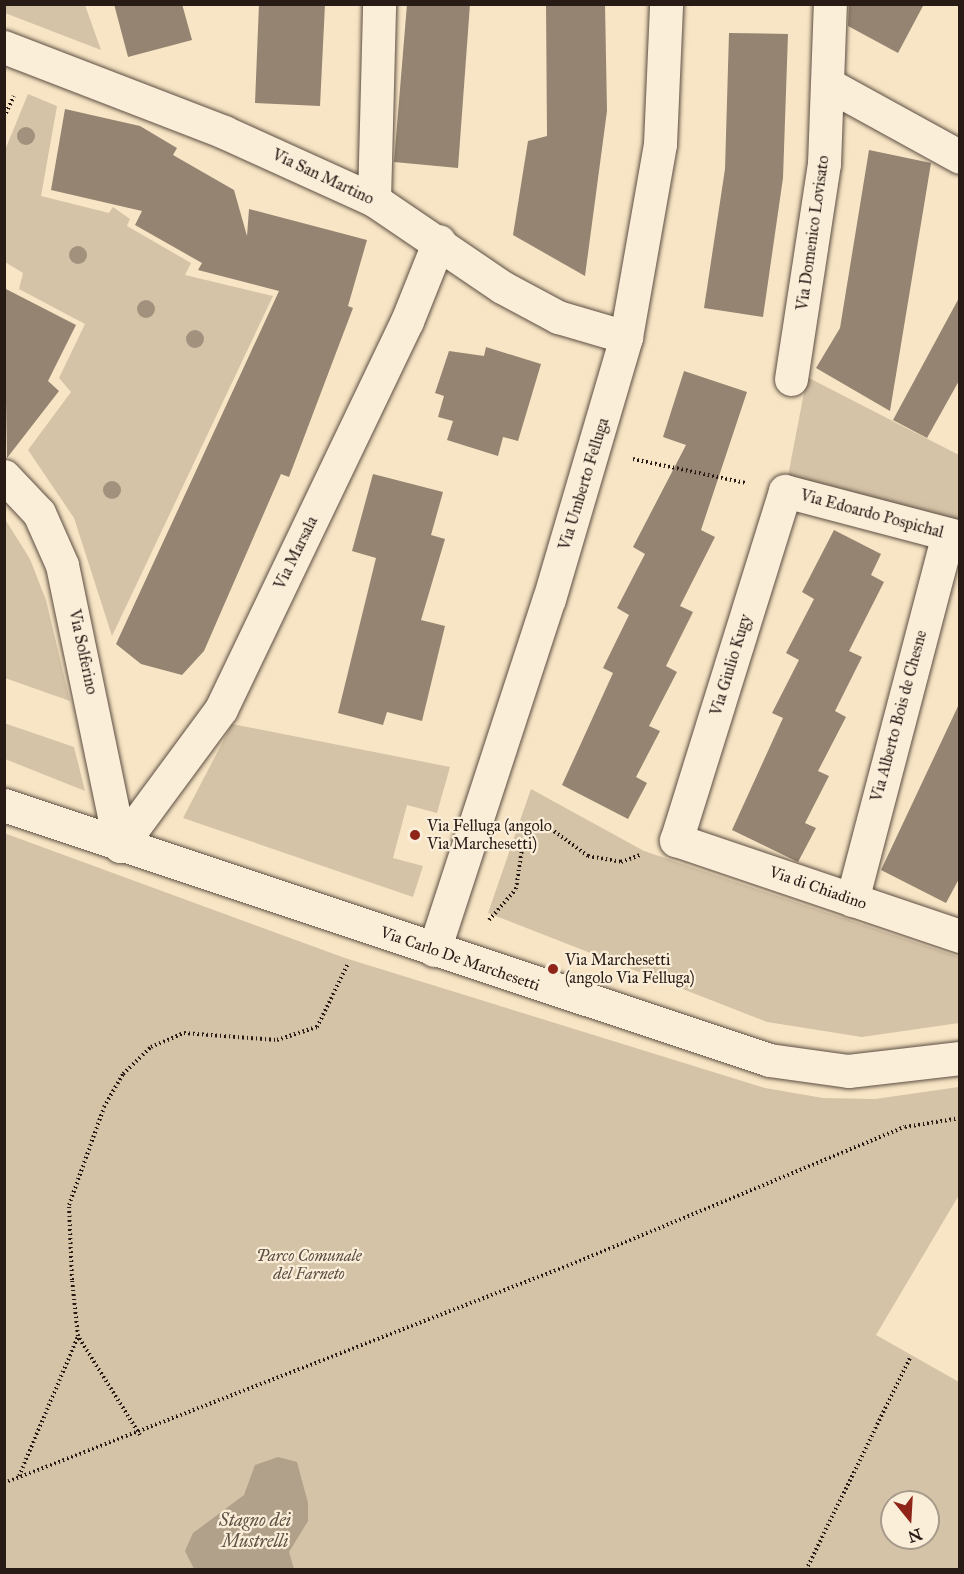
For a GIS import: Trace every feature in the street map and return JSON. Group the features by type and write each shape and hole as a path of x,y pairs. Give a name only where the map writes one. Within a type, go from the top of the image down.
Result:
{"street":[{"path":"374,200 379,4"},
{"name":"Via Umberto Felluga","path":"434,950 549,599 626,336 660,144 666,4"},
{"name":"Via Domenico Lovisato","path":"791,379 831,86 830,4"},
{"name":"Via San Martino","path":"4,47 224,132 374,200 439,241 502,287 549,312 626,336"},
{"path":"831,86 960,157"},
{"name":"Via Marsala","path":"120,846 221,709 407,321 439,241"},
{"name":"Via Solferino","path":"4,476 39,513 62,565 120,846"},
{"name":"Via Edoardo Pospichal","path":"785,491 954,536"},
{"name":"Via Giulio Kugy","path":"676,840 785,491"},
{"name":"Via Alberto Bois de Chesne","path":"852,900 954,536"},
{"name":"Via Carlo De Marchesetti","path":"4,805 120,846 769,1060 848,1071 960,1058"},
{"name":"Via di Chiadino","path":"676,840 960,936"}],"path":[{"path":"629,458 704,474"},
{"path":"488,921 516,889 522,849 531,831 547,826 588,856 621,862 676,840"},
{"path":"19,1477 78,1336 69,1205 104,1107 123,1074 151,1047 184,1033 277,1040 317,1027 352,955"},
{"path":"4,1483 140,1435 905,1127 960,1118"},
{"path":"78,1336 140,1435"},
{"path":"806,1569 911,1356"}],"green space":[{"path":"4,5 85,5 101,50 5,13"},
{"path":"28,94 57,106 41,196 109,213 113,207 130,219 127,226 191,263 185,275 273,296 112,636 74,518 28,450 71,392 59,378 85,324 19,289 23,273 5,262 5,150"},
{"path":"807,377 959,455 959,520 788,476"},
{"path":"5,519 30,559 46,600 70,701 5,678"},
{"path":"4,723 74,747 85,791 5,759"},
{"path":"232,724 450,767 437,813 407,805 393,858 423,866 413,897 183,818"},
{"path":"531,789 644,851 959,957 959,1023 862,1037 767,1022 488,913"},
{"name":"Parco Comunale del Farneto","path":"4,833 345,958 765,1088 823,1098 875,1099 959,1087 959,1195 876,1335 959,1382 959,1569 5,1569"}],"water":[{"name":"Stagno dei Mustrelli","path":"278,1457 297,1462 308,1503 308,1521 289,1552 294,1569 194,1569 185,1551 193,1533 244,1495 255,1465"}],"building":[{"path":"114,4 182,4 192,40 128,57"},
{"path":"259,4 325,4 320,106 255,103"},
{"path":"407,4 470,4 458,168 394,162"},
{"path":"546,4 605,4 607,111 585,276 513,235 528,141 547,136"},
{"path":"849,4 924,4 898,53 848,26"},
{"path":"729,33 788,34 783,178 763,317 704,308 725,169"},
{"path":"65,109 140,126 177,148 173,155 234,190 247,236 249,209 367,240 348,306 353,308 289,477 281,474 204,651 182,675 141,664 116,644 279,291 198,270 202,263 135,225 142,211 51,190"},
{"path":"869,150 931,163 890,411 816,368 840,328"},
{"path":"4,288 76,325 48,381 59,391 7,458"},
{"path":"960,296 960,379 927,438 893,420"},
{"path":"486,347 541,364 518,441 503,437 498,456 447,440 453,421 438,417 444,396 435,393 449,351 484,356"},
{"path":"684,371 747,392 701,530 715,537 680,606 693,612 666,666 677,672 649,726 660,731 636,777 647,783 628,819 562,785 613,673 603,668 629,615 617,608 645,554 633,547 686,445 663,437"},
{"path":"373,474 443,492 431,535 445,539 421,620 445,626 422,721 387,712 383,725 338,713 376,558 352,551"},
{"path":"834,530 881,554 871,575 884,582 849,651 862,657 835,711 846,717 818,771 829,776 805,823 816,828 798,862 732,830 783,718 772,713 799,660 786,653 814,599 802,592"},
{"path":"960,702 960,877 946,903 881,870"}],"place":[{"name":"Via Felluga (angolo Via Marchesetti)","path":"415,835"},
{"name":"Via Marchesetti (angolo Via Felluga)","path":"553,969"}]}
